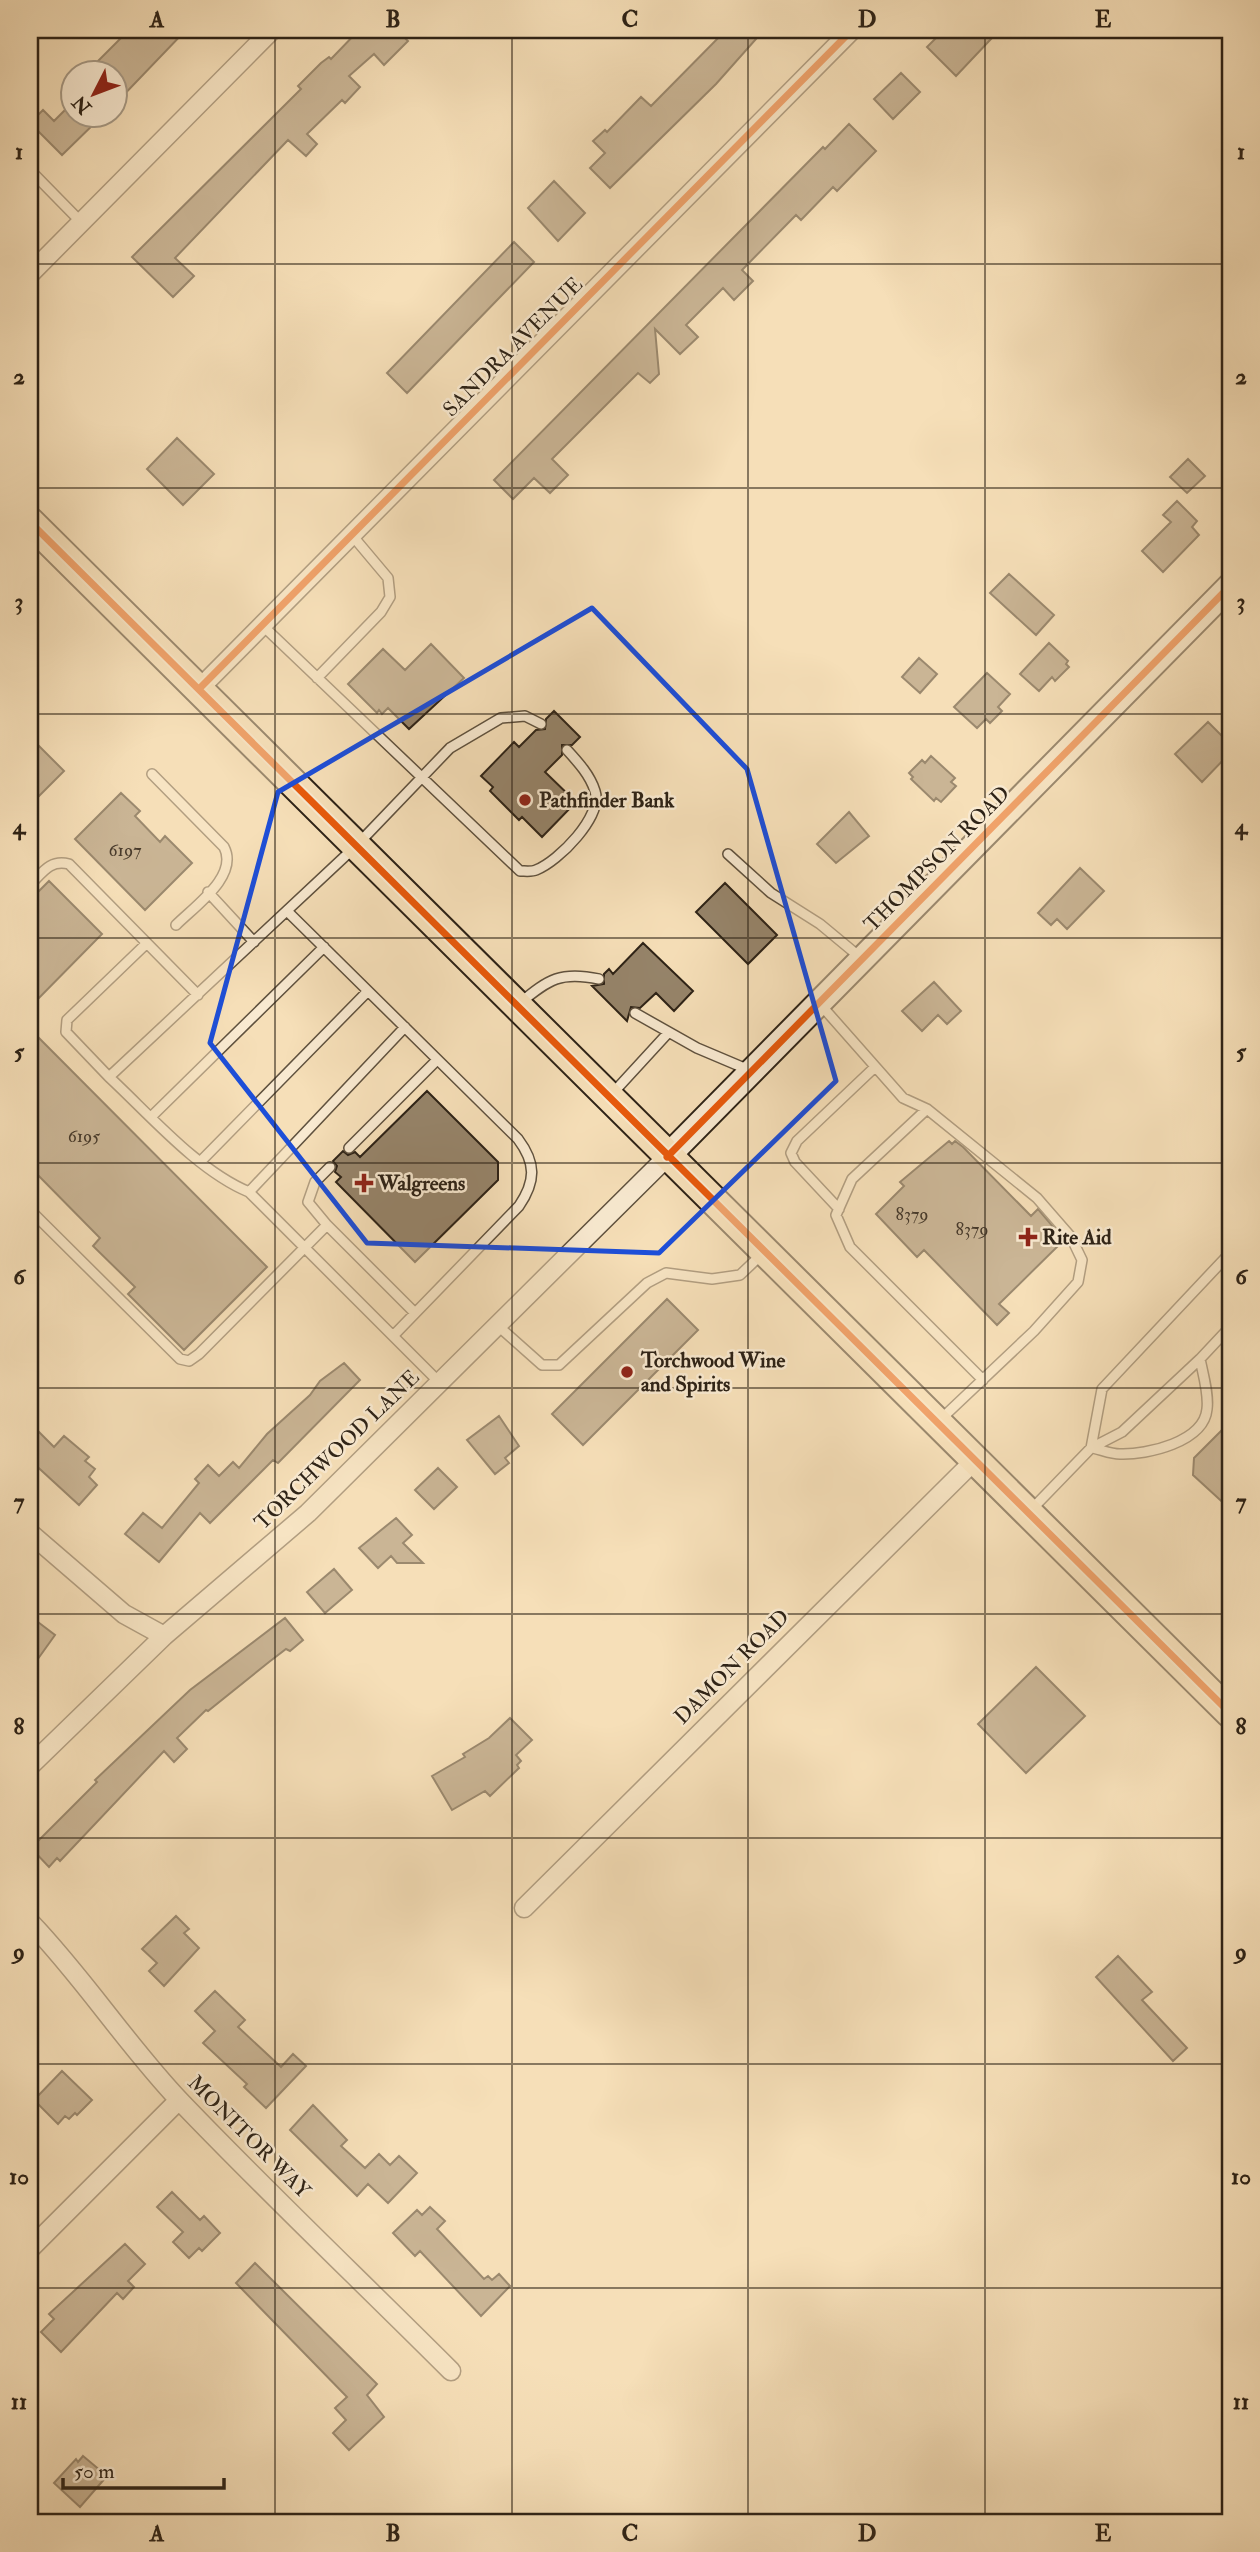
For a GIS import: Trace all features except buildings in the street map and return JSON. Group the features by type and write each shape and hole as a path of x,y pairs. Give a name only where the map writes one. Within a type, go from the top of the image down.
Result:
{"main road":[{"path":"32,528 199,689 667,1157 1230,1713"}],"street":[{"path":"30,274 272,30"},
{"name":"SANDRA AVENUE","path":"199,689 852,30"},
{"name":"THOMPSON ROAD","path":"667,1157 1230,586"},
{"name":"TORCHWOOD LANE","path":"30,1766 164,1636 308,1513 667,1157"},
{"name":"DAMON ROAD","path":"524,1908 974,1461"},
{"path":"30,1533 124,1614 164,1636"},
{"name":"MONITOR WAY","path":"30,1922 63,1957 136,2051 179,2100 451,2371"},
{"path":"30,2249 179,2100"}],"lane":[{"path":"30,170 81,222"},
{"path":"317,678 381,612 390,597 388,578 351,534"},
{"path":"261,625 520,871 535,871 554,858 585,828 596,810 596,792 584,768 567,750"},
{"path":"109,1077 356,846 450,748 501,718 525,716 541,724"},
{"path":"152,775 227,854 225,874 176,925"},
{"path":"728,854 771,893 820,924 863,960"},
{"path":"30,885 51,864 69,864 198,995"},
{"path":"208,892 254,942"},
{"path":"287,911 518,1139 529,1153 534,1170 530,1189 519,1206 393,1336"},
{"path":"147,943 67,1020 66,1032 109,1077 201,1161 221,1177 248,1192 440,1383"},
{"path":"152,1116 324,947"},
{"path":"516,1007 560,976 579,974 599,979"},
{"path":"201,1161 368,990"},
{"path":"819,1004 903,1098 928,1110 1037,1198 1071,1237 1082,1260 1077,1282 1034,1331 937,1424"},
{"path":"635,1013 668,1033 752,1072"},
{"path":"248,1192 405,1027"},
{"path":"608,1098 668,1033"},
{"path":"349,1148 437,1060"},
{"path":"839,1209 795,1162 791,1153 797,1141 875,1067"},
{"path":"928,1110 852,1179 836,1215 850,1247 983,1380"},
{"path":"330,1167 315,1182 308,1202 327,1225 415,1313"},
{"path":"30,1210 180,1359 189,1361 327,1225"},
{"path":"497,1325 542,1366 559,1365 647,1283 666,1273 712,1279 740,1275 763,1252"},
{"path":"1091,1448 1102,1389 1230,1253"},
{"path":"1027,1513 1091,1448 1122,1432 1230,1327"},
{"path":"1091,1448 1120,1454 1150,1450 1190,1434 1200,1426 1208,1409 1200,1359"}],"highlighted area":[{"path":"592,608 747,769 836,1081 659,1253 367,1243 210,1043 278,792"}],"cycle path":[{"path":"199,689 852,30"},
{"path":"30,522 1230,1713"},
{"path":"667,1157 1230,586"}],"place":[{"name":"Pathfinder Bank","path":"525,800"},
{"name":"Walgreens","path":"364,1183"},
{"name":"Rite Aid","path":"1028,1237"},
{"name":"Torchwood Wine and Spirits","path":"627,1372"}]}
